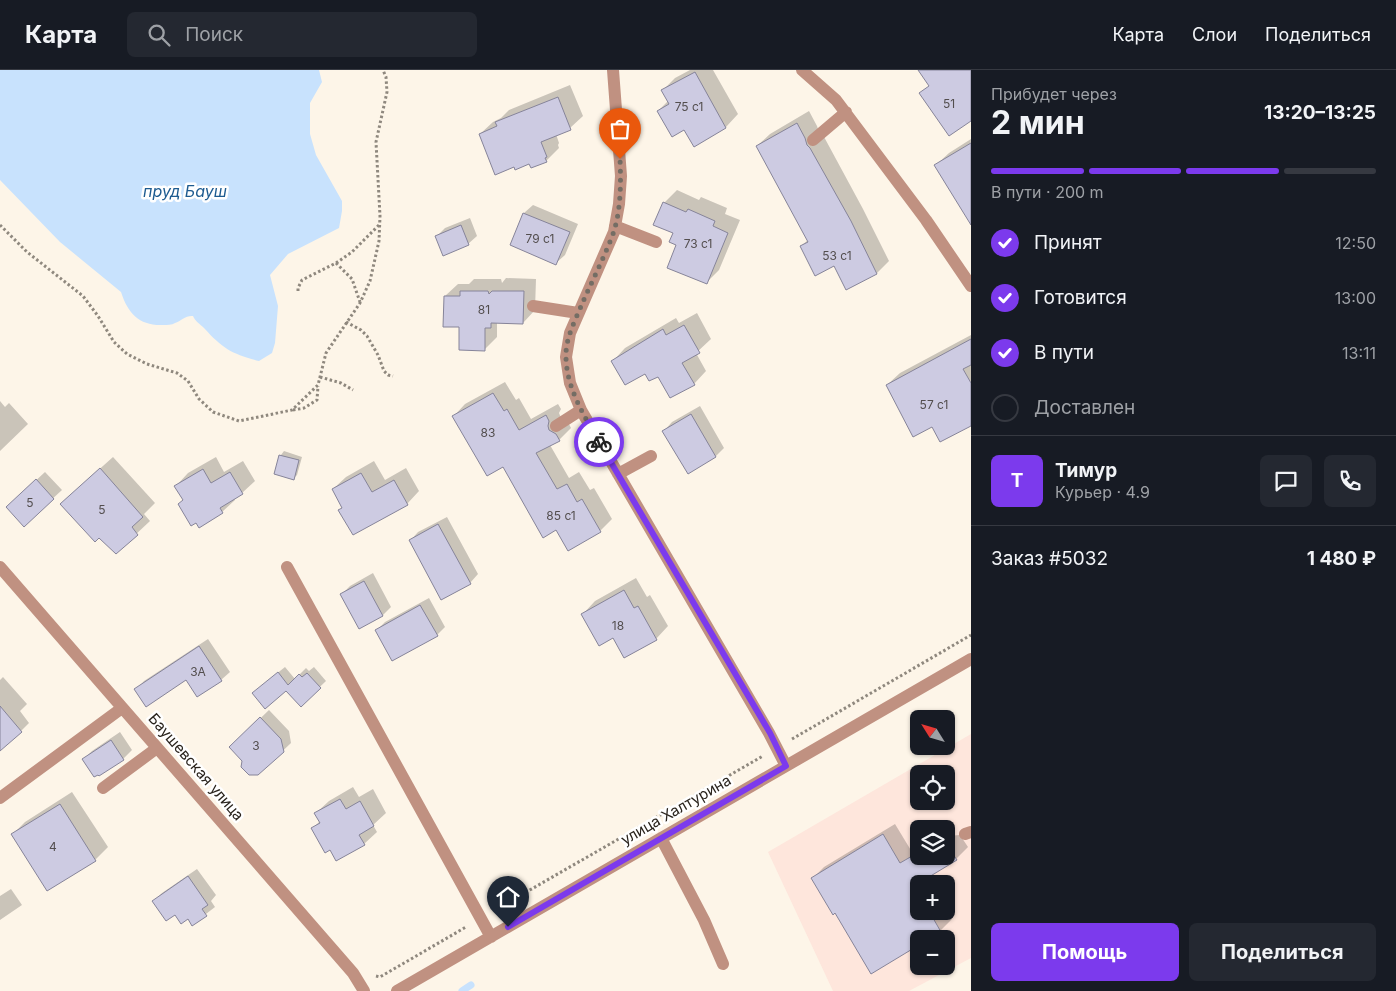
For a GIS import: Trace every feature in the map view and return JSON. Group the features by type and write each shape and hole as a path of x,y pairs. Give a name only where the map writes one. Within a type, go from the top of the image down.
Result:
{"street":[{"path":"613,70 621,176 619,204 614,232 570,333 566,357 570,383 581,410 786,766"},
{"path":"802,70 836,100 846,112 926,220 971,286"},
{"path":"813,140 846,112"},
{"path":"615,226 656,242"},
{"path":"533,306 578,313"},
{"path":"556,426 581,410"},
{"path":"618,474 651,456"},
{"name":"Баушевская улица","path":"0,567 353,973 364,991"},
{"path":"286,567 490,937"},
{"name":"улица Халтурина","path":"397,991 971,659"},
{"path":"0,798 122,708"},
{"path":"103,788 157,748"},
{"path":"661,838 704,920 722,964"}],"path":[{"path":"0,225 27,252 83,296 114,342 127,354 147,364 177,373 188,381 199,399 213,412 239,421 304,408 316,400 326,353 360,303 370,281 375,261 380,224 376,142 387,92 386,77 383,70"},
{"path":"298,291 302,280 336,263 358,248 380,224"},
{"path":"336,263 352,279 360,303"},
{"path":"346,322 361,330 367,336 378,355 384,372 393,376"},
{"path":"320,377 341,383 353,390"},
{"path":"292,410 318,385"},
{"path":"353,973 363,966 370,973 380,977 971,635"}],"shaded area":[{"path":"971,734 971,958 955,967 955,930 910,930 910,975 939,975 909,991 833,991 768,852 910,769 910,810 955,810 955,765 918,765 935,755 955,755 955,743"}],"water":[{"name":"пруд Бауш","path":"0,70 319,70 322,82 310,103 310,134 316,155 342,201 342,211 339,228 288,254 270,275 278,306 275,343 272,353 259,361 228,350 193,316 188,316 169,325 155,325 141,321 127,307 121,292 60,242 0,180"}],"building":[{"path":"918,70 971,70 971,121 949,136 919,93 929,86"},
{"path":"695,72 726,128 694,147 684,130 672,137 657,111 669,104 661,90"},
{"path":"558,97 571,130 541,142 547,162 531,168 529,164 515,170 514,167 495,175 479,134 497,126 495,122"},
{"path":"797,123 807,145 851,221 877,274 846,290 834,266 815,276 800,246 808,242 756,146"},
{"path":"971,143 971,225 934,165"},
{"path":"663,202 686,212 688,209 715,221 713,226 728,233 707,284 667,268 676,245 669,242 673,233 653,225"},
{"path":"523,213 570,232 556,265 510,245"},
{"path":"461,225 469,245 443,256 435,236"},
{"path":"460,291 488,291 489,294 492,291 524,291 523,324 491,323 491,328 485,328 485,351 459,350 459,327 443,327 444,296 460,296"},
{"path":"684,325 700,353 682,363 695,385 670,398 658,377 649,381 645,374 625,385 611,361 663,329 666,335"},
{"path":"971,339 971,365 963,369 971,383 971,426 940,442 932,427 913,437 886,385"},
{"path":"493,393 504,411 507,409 519,430 546,415 549,421 549,430 556,434 560,441 536,453 557,489 567,484 577,502 582,499 601,532 568,551 556,530 543,538 503,467 487,476 452,416"},
{"path":"691,414 716,457 688,474 662,431"},
{"path":"279,455 299,460 294,480 274,474"},
{"path":"100,468 143,517 132,527 138,535 116,554 99,538 95,542 60,504"},
{"path":"203,469 211,483 230,472 243,494 220,508 223,513 199,528 196,523 191,526 178,504 183,500 174,486"},
{"path":"361,473 372,492 394,480 408,505 353,535 338,510 342,508 332,489"},
{"path":"36,479 54,499 24,527 6,507"},
{"path":"438,524 471,584 441,600 409,540"},
{"path":"364,581 383,616 359,629 340,594"},
{"path":"624,590 634,608 638,606 657,640 624,658 613,638 599,646 581,614"},
{"path":"420,605 438,636 392,661 375,630"},
{"path":"199,646 222,681 197,697 186,680 146,707 134,689"},
{"path":"278,672 288,685 299,674 302,677 307,673 321,688 301,707 286,691 265,709 252,693"},
{"path":"0,706 22,732 0,751"},
{"path":"260,717 281,739 284,752 258,775 249,775 241,767 242,761 229,747"},
{"path":"111,740 124,760 99,776 94,777 82,759"},
{"path":"340,799 346,809 360,801 374,826 359,835 365,845 336,861 330,850 325,853 311,828 320,823 314,813"},
{"path":"60,804 96,861 47,891 11,834"},
{"path":"883,834 900,863 910,857 910,865 949,865 932,875 910,875 910,920 934,920 940,930 910,930 910,950 871,974 835,913 833,915 811,878"},
{"path":"188,876 208,905 202,909 207,916 192,926 188,919 181,924 175,915 166,921 152,901"}],"waterway":[{"path":"462,991 471,985"}],"way so far":[{"path":"599,442 581,410 570,383 566,357 570,333 614,232 619,204 620,159"}],"route":[{"path":"508,927 786,766 770,733 599,442"}]}
